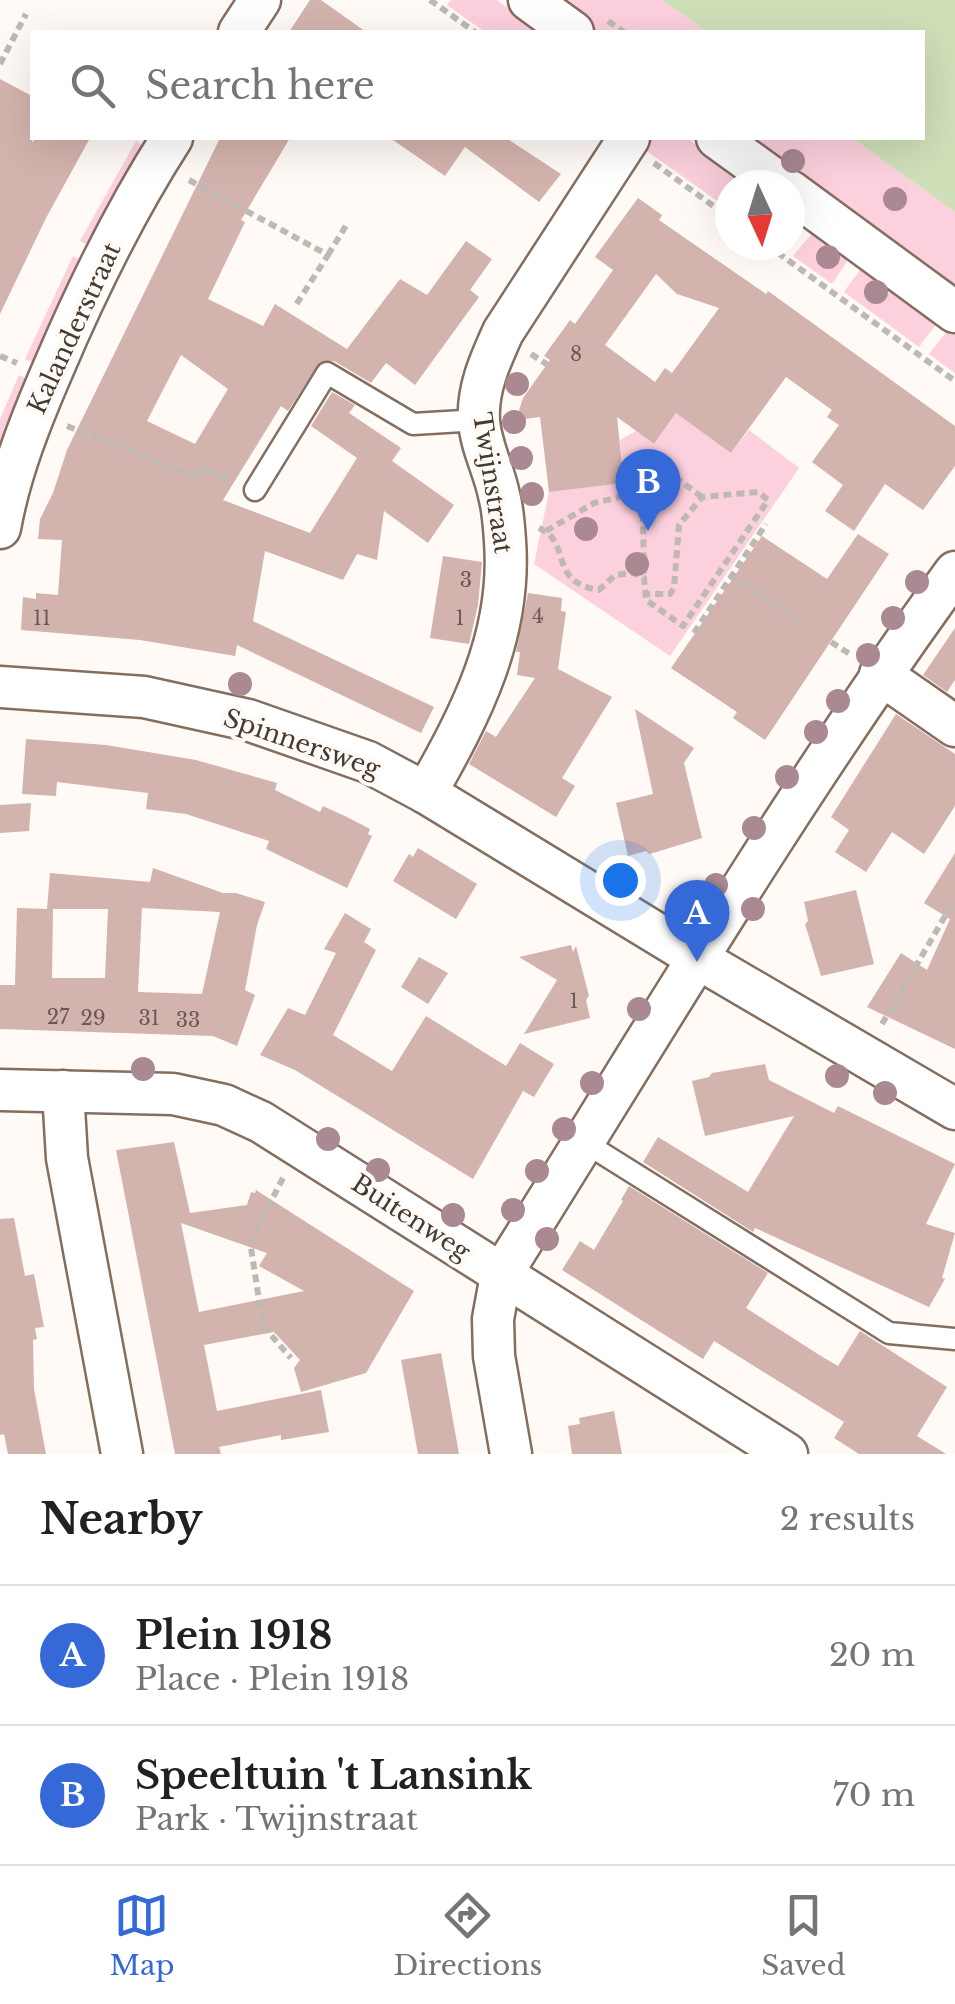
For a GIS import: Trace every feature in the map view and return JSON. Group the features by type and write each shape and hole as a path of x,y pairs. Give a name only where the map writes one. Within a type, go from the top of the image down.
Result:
{"street":[{"path":"240,30 260,0"},
{"path":"528,0 570,30"},
{"name":"Twijnstraat","path":"426,793 466,722 482,684 494,647 506,584 506,542 499,494 479,420 488,366 502,332 627,140"},
{"path":"720,140 761,170"},
{"name":"Kalanderstraat","path":"0,528 4,504 34,414 110,244 164,150"},
{"path":"805,202 955,312"},
{"path":"511,1454 494,1356 493,1319 502,1276 698,958 880,674 955,572"},
{"path":"880,674 955,726"},
{"name":"Spinnersweg","path":"0,687 144,698 248,720 368,762 955,1108"},
{"name":"Buitenweg","path":"0,1090 173,1094 224,1105 261,1122 787,1454"},
{"path":"63,1091 66,1158 122,1454"}],"lane":[{"path":"256,490 327,373 413,424 479,420"},
{"path":"584,1142 889,1333 955,1339"}],"path":[{"path":"430,0 472,30"},
{"path":"0,64 26,14"},
{"path":"627,140 715,207"},
{"path":"164,150 328,255"},
{"path":"294,308 347,224"},
{"path":"788,260 955,381"},
{"path":"34,414 198,478 202,468 256,490"},
{"path":"633,494 643,518 646,600 684,626 768,500 758,492 702,497 667,471 658,472 644,480 633,494 594,503 547,532 555,540 568,576 578,584 599,590 616,575 633,573 644,578"},
{"path":"644,594 670,594 674,588 678,525 702,497"},
{"path":"694,633 766,524"},
{"path":"730,576 799,620"},
{"path":"864,1056 950,906 955,908"},
{"path":"291,1358 263,1326 251,1248 254,1232 300,1146"}],"shaded area":[{"path":"451,0 497,0 533,28 482,30 447,5"},
{"path":"550,0 662,0 704,30 592,30"},
{"path":"662,0 955,0 955,212 855,140 925,140 925,30 704,30"},
{"path":"643,140 690,140 732,170 715,170 715,199 638,145"},
{"path":"745,140 855,140 955,212 955,292 805,184 805,170 786,170"},
{"path":"136,141 144,147 90,246 80,241"},
{"path":"814,231 850,257 832,284 799,260 805,260 805,242"},
{"path":"73,256 83,261 37,364 25,359"},
{"path":"862,267 937,323 919,347 844,292"},
{"path":"949,329 955,331 955,373 929,354"},
{"path":"19,375 29,380 0,458 0,419"},
{"path":"680,408 731,453 749,430 799,468 670,656 534,564 549,492 624,483 620,440 636,431 654,444"}],"building":[{"path":"310,0 321,0 363,30 290,30"},
{"path":"0,79 30,95 32,142 89,140 0,314"},
{"path":"219,140 289,140 241,220 245,222 208,299 263,326 275,304 347,349 400,279 427,295 466,241 492,259 470,290 479,297 415,385 386,363 371,383 334,361 320,362 288,411 281,406 223,500 310,533 357,458 311,426 332,392 355,405 349,413 401,448 392,461 454,505 428,543 384,511 377,560 357,554 343,580 265,551 253,621 434,707 421,733 237,645 235,656 140,640 21,630 23,597 36,599 36,593 58,595 62,540 38,539 40,519 67,450","holes":["181,355 228,389 195,444 147,421"]},
{"path":"393,140 509,140 561,174 539,202 465,147 445,176"},
{"path":"638,198 662,215 659,220 766,294 768,291 955,426 955,466 923,510 885,484 854,531 825,511 843,485 812,462 839,425 827,417 832,410 786,377 731,453 676,413 654,444 617,417 624,483 549,492 540,417 516,420 523,398 550,360 544,356 570,320 575,324 613,270 595,257","holes":["656,274 677,294 719,308 672,373 665,368 655,382 605,345"]},
{"path":"858,534 889,554 765,740 733,718 737,712 671,668 762,536 827,579"},
{"path":"443,556 482,562 469,644 430,638"},
{"path":"528,593 562,598 561,611 566,612 558,669 612,697 562,778 575,786 556,817 469,764 486,731 496,737 535,678 517,675 520,652 516,652"},
{"path":"955,628 955,680 947,692 923,675"},
{"path":"635,709 694,748 684,763 702,838 650,854 646,851 628,856 616,803 653,794"},
{"path":"896,714 955,754 955,806 924,854 892,832 866,872 835,852 849,830 831,817"},
{"path":"26,739 106,745 196,760 277,783 275,790 320,812 323,806 347,817 370,829 368,834 372,836 347,888 266,849 269,841 186,814 146,809 148,793 57,782 56,796 22,794"},
{"path":"31,803 29,831 0,833 0,805"},
{"path":"418,848 477,884 456,919 393,881 409,854 413,857"},
{"path":"955,853 955,1049 867,1007 901,953 927,970 950,919 924,903"},
{"path":"153,868 223,893 265,902 245,990 255,995 237,1046 213,1036 0,1029 0,985 15,985 17,908 47,909 50,873 150,882","holes":["142,908 220,912 202,994 138,992","53,909 108,909 105,978 52,978"]},
{"path":"856,890 874,964 821,976 805,924 808,921 804,902"},
{"path":"345,913 371,929 364,942 376,950 333,1035 392,1071 426,1016 506,1066 520,1043 554,1064 534,1097 523,1091 473,1179 295,1070 260,1055 288,1008 305,1015 336,953 324,949"},
{"path":"571,945 573,952 576,946 589,996 586,1000 590,1018 524,1034 557,980 519,957"},
{"path":"419,957 448,973 428,1004 401,987"},
{"path":"765,1064 769,1080 834,1113 838,1106 955,1164 926,1224 955,1233 942,1278 945,1279 929,1307 755,1228 753,1232 643,1162 658,1137 748,1192 794,1116 705,1136 692,1081 712,1073"},
{"path":"174,1142 190,1213 247,1205 251,1192 256,1190 414,1291 366,1373 301,1392 294,1368 300,1360 274,1332 204,1345 217,1411 321,1390 329,1432 281,1440 281,1435 219,1447 221,1454 175,1454 116,1150","holes":["181,1223 267,1253 259,1266 304,1291 199,1312"]},
{"path":"629,1186 768,1273 746,1308 821,1356 838,1366 860,1331 947,1387 917,1436 946,1454 859,1454 834,1438 844,1422 714,1341 703,1359 562,1270 580,1241 594,1250"},
{"path":"14,1218 25,1276 34,1274 44,1327 35,1328 37,1339 33,1340 34,1389 46,1454 8,1454 4,1434 0,1435 0,1219"},
{"path":"441,1353 459,1454 418,1454 401,1360"},
{"path":"614,1411 622,1454 572,1454 568,1426 580,1424 579,1418"}],"place":[{"name":"Speeltuin 't Lansink","path":"648,531"},
{"name":"Plein 1918","path":"697,962"}]}
